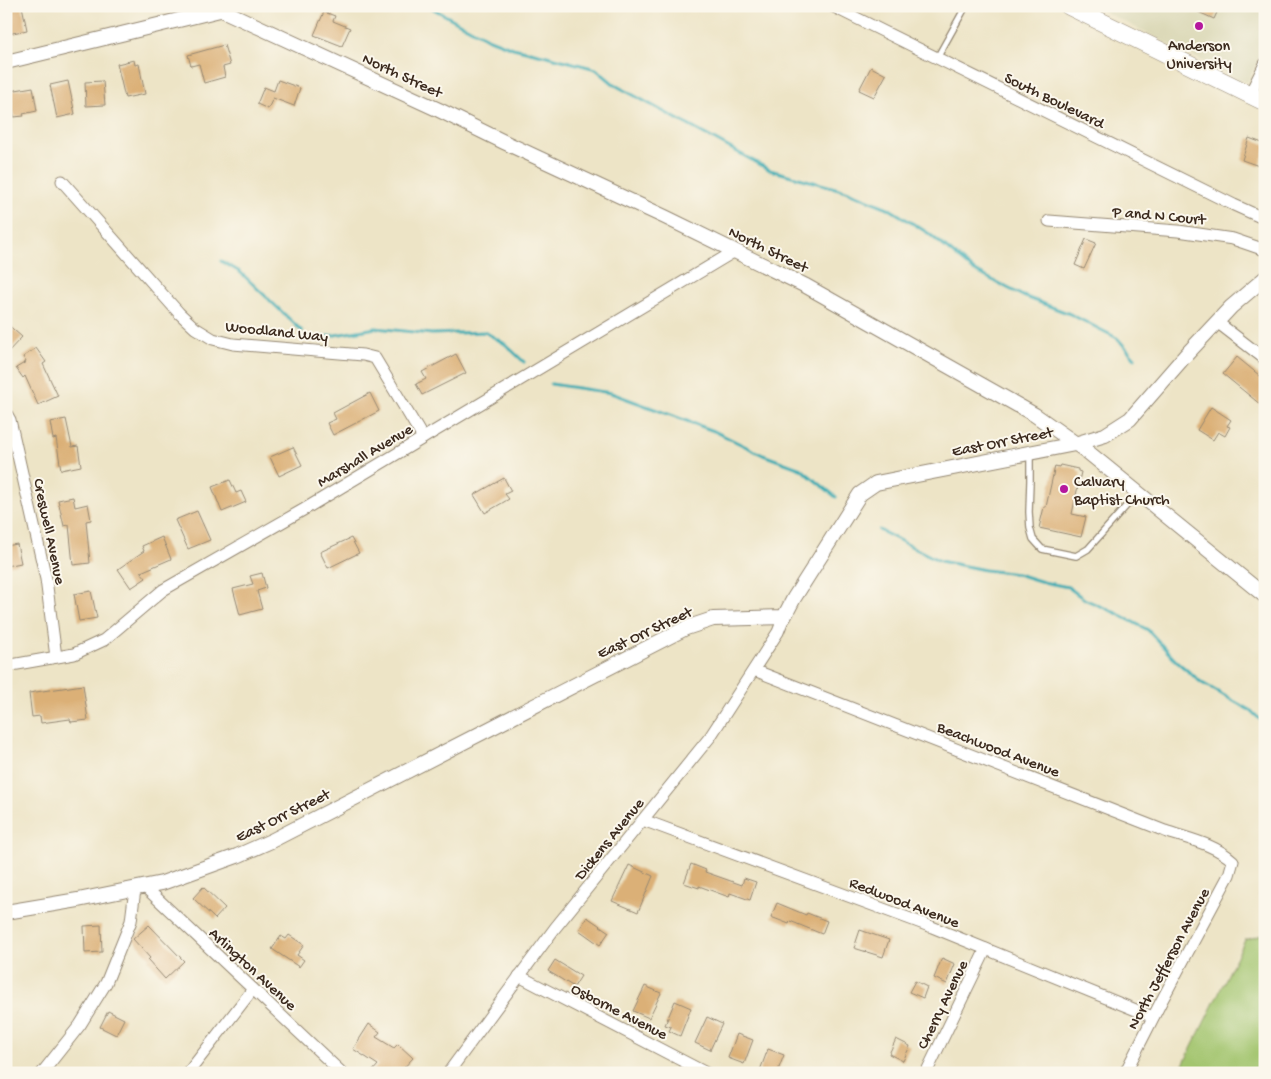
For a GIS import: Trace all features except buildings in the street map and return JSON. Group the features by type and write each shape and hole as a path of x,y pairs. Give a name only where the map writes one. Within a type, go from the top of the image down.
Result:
{"main road":[{"path":"1068,6 1257,98"}],"street":[{"name":"South Boulevard","path":"832,6 1265,219"},
{"path":"6,62 223,7"},
{"name":"North Street","path":"223,7 806,286 1026,410 1089,453 1265,596"},
{"path":"1257,98 1265,64"},
{"name":"Woodland Way","path":"62,180 194,328 213,339 233,344 375,358 423,438"},
{"name":"P and N Court","path":"1048,221 1178,231 1233,239 1265,250"},
{"name":"Marshall Avenue","path":"6,666 74,654 104,640 163,590 311,505 735,251"},
{"name":"East Orr Street","path":"6,912 140,888 237,856 271,841 686,628 713,620 784,617 860,494 876,483 1075,444 1105,436 1130,419 1231,307 1265,278"},
{"path":"1217,322 1265,358"},
{"name":"Creswell Avenue","path":"6,413 10,420 46,578 56,657"},
{"name":"Dickens Avenue","path":"448,1073 555,928 710,737 778,632 784,617"},
{"name":"Beachwood Avenue","path":"754,670 1165,831 1209,846 1224,853 1230,859"},
{"name":"Redwood Avenue","path":"643,820 932,927 1154,1017"},
{"name":"North Jefferson Avenue","path":"1125,1073 1229,875 1232,861 1230,859"},
{"path":"42,1073 80,1025 106,983 131,921 140,888"},
{"name":"Arlington Avenue","path":"140,888 253,989 342,1073"},
{"name":"Cherry Avenue","path":"926,1073 986,949"},
{"name":"Osborne Avenue","path":"519,976 706,1073"},
{"path":"188,1073 253,989"}],"lane":[{"path":"937,58 966,6"},
{"path":"1030,453 1030,528 1033,539 1042,550 1076,556 1088,549 1138,493"}],"shaded area":[{"name":"Anderson University","path":"1093,6 1265,6 1265,47 1247,83"}],"green space":[{"path":"1265,934 1265,1073 1179,1073 1245,940"}],"waterway":[{"path":"428,6 487,38 513,48 596,69 615,85 770,170 846,191 888,208 928,233 973,270 1023,296 1070,314 1117,338 1135,358"},
{"path":"221,261 240,272 302,331"},
{"path":"323,337 376,328 432,334 485,332 505,344 524,362"},
{"path":"551,384 611,393 714,431 763,455 801,469 836,497"},
{"path":"879,530 940,561 1017,574 1068,587 1084,599 1148,630 1176,661 1202,683 1251,711 1265,724"}],"place":[{"name":"Anderson University","path":"1199,26"},
{"name":"Calvary Baptist Church","path":"1064,489"}]}
